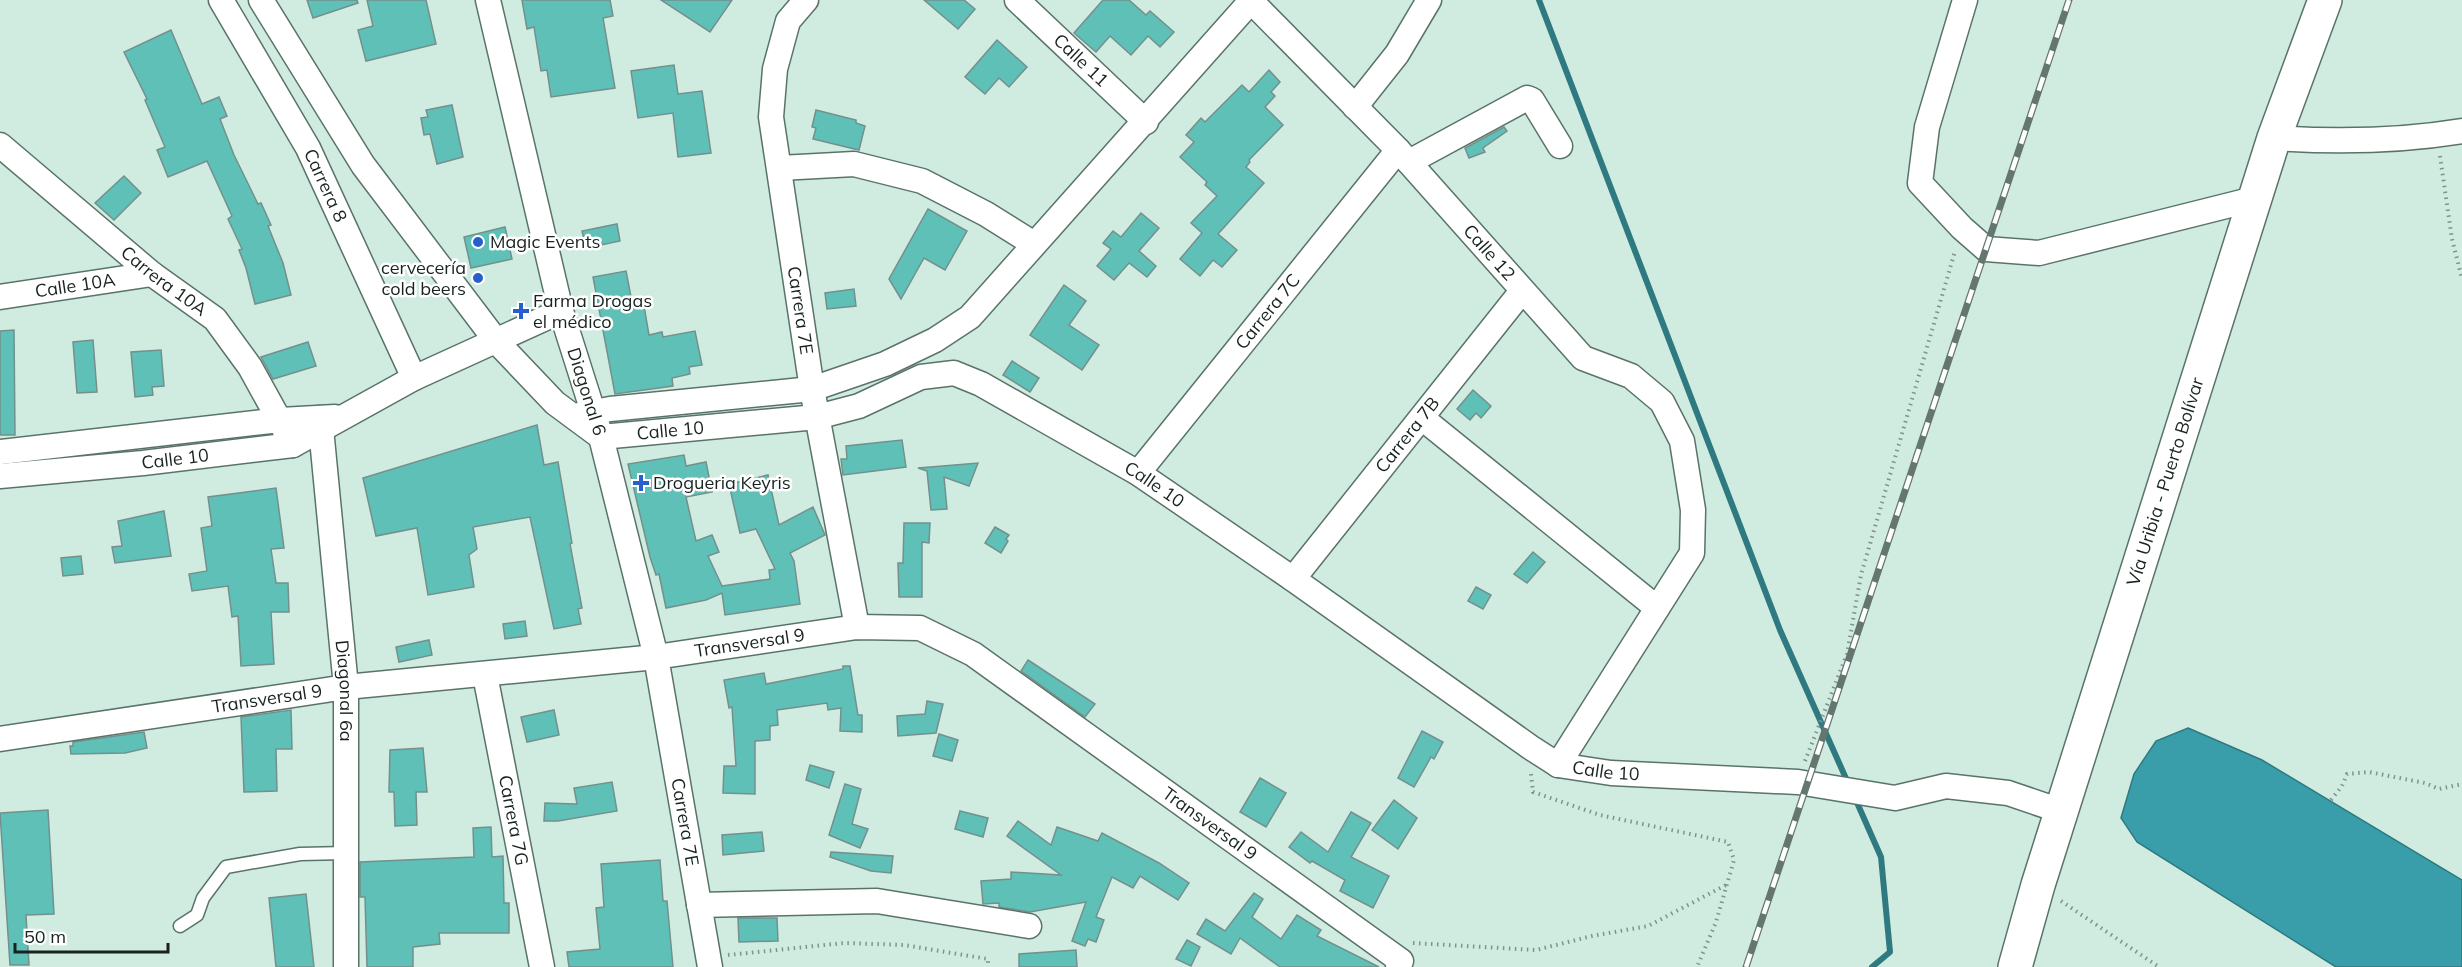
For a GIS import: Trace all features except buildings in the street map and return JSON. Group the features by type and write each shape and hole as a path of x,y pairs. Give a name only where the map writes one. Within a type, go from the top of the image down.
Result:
{"street":[{"name":"Carrera 8","path":"221,0 308,148 414,378"},
{"path":"261,0 363,165 497,342 555,403 583,414 812,389 885,364 935,340 970,318 1251,1"},
{"name":"Diagonal 6","path":"488,0 583,414 601,437 658,667"},
{"name":"Carrera 7E","path":"806,0 788,21 775,69 771,117 812,389 857,627"},
{"path":"1355,107 1397,54 1429,0"},
{"path":"1965,0 1928,127 1920,183 1962,228 1986,249 2039,253 2254,199"},
{"name":"Vía Uribia - Puerto Bolívar","path":"2015,967 2061,811 2254,199 2325,0"},
{"name":"Calle 12","path":"1251,1 1404,156 1583,358 1631,376 1662,402 1682,441 1693,510 1692,553 1558,765"},
{"name":"Calle 11","path":"1029,4 1146,122"},
{"name":"Carrera 7C","path":"1138,474 1404,156 1527,98 1532,100 1560,146"},
{"path":"2274,138 2312,140 2437,135 2462,131"},
{"name":"Carrera 10A","path":"0,145 152,274 215,319 250,367 293,445"},
{"path":"780,168 854,164 922,181 986,214 1034,244"},
{"name":"Calle 10A","path":"0,297 152,274"},
{"name":"Carrera 7B","path":"1293,579 1522,291"},
{"name":"Calle 10","path":"0,476 143,463 293,445 329,421 414,378 561,311"},
{"name":"Calle 10","path":"601,437 817,417 859,406 921,377 954,374 981,384 1138,474 1293,579 1558,765 1611,773 1798,782 1895,798 1946,786 2008,793 2061,811"},
{"path":"1422,418 1657,608"},
{"name":"Calle 10","path":"0,452 280,420 329,421"},
{"name":"Diagonal 6a","path":"329,421 346,687 346,967"},
{"name":"Transversal 9","path":"0,739 346,687 485,675 658,667 857,627 920,628 973,654 1401,957"},
{"name":"Carrera 7E","path":"658,667 709,962"},
{"name":"Carrera 7G","path":"485,675 542,967"},
{"path":"699,905 877,902 1029,926"}],"lane":[{"path":"180,926 197,915 203,898 225,867 300,854 346,853"}],"path":[{"path":"2437,135 2452,239 2462,279"},
{"path":"1798,782 1847,654 1861,575 1962,228"},
{"path":"1530,747 1533,792 1600,815 1728,842 1734,860 1716,922 1696,967"},
{"path":"2331,800 2342,786 2347,774 2369,772 2425,783 2439,789 2462,784"},
{"path":"1401,957 1536,950 1592,936 1648,926 1727,885"},
{"path":"2038,885 2159,967"},
{"path":"709,962 844,943 904,945 988,959 988,967"}],"water":[{"path":"2188,728 2262,760 2462,880 2462,967 2336,967 2137,842 2121,818 2134,774 2156,741"}],"waterway":[{"path":"1539,0 1780,630 1848,783"},
{"path":"1855,798 1881,857 1890,952 1872,967"}],"railway":[{"path":"1746,967 2069,0"}],"place":[{"name":"Magic Events","path":"478,242"},
{"name":"cervecería cold beers","path":"478,278"},
{"name":"Farma Drogas el médico","path":"521,311"},
{"name":"Drogueria Keyris","path":"641,483"}]}
